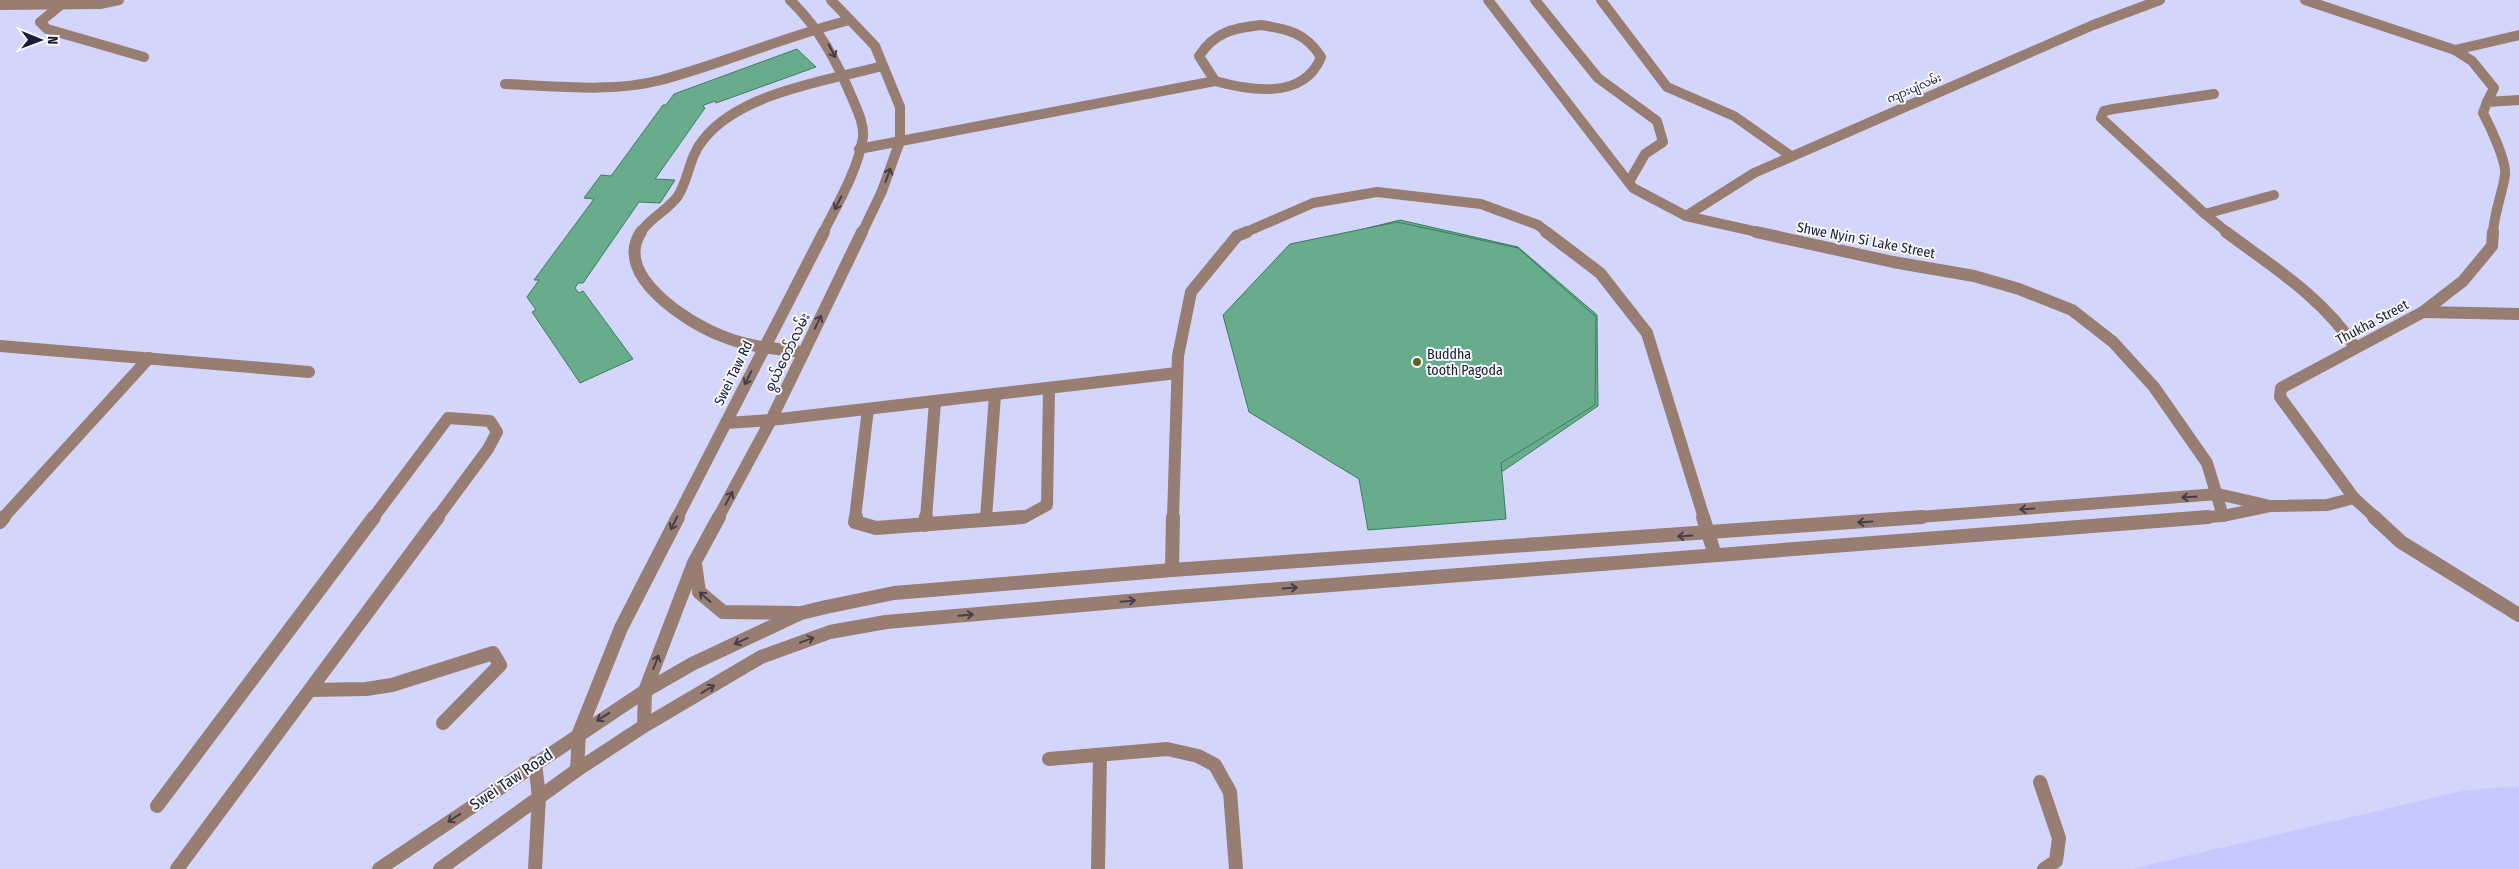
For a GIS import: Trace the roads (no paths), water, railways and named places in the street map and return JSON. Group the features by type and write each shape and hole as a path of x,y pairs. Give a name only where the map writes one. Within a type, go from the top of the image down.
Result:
{"street":[{"path":"0,5 100,4 119,0"},
{"name":"Swei Taw Rd","path":"577,770 580,732 620,628 840,200 859,149 863,131 844,76 827,42 806,14 790,0"},
{"name":"စွယ်တော်လမ်း","path":"644,726 644,691 694,563 771,420 882,191 900,141 900,107 875,46 831,0"},
{"name":"Shwe Nyin Si Lake Street","path":"1488,0 1633,188 1686,216 1874,259 1974,276 2019,289 2072,310 2113,342 2154,387 2207,463 2218,494 2223,516"},
{"path":"1535,0 1598,78 1657,121 1663,142 1646,154 1628,182"},
{"path":"1601,0 1667,87 1734,116 1791,156"},
{"name":"ကျားပျံလမ်း","path":"1686,216 1754,173 1791,156 2094,25 2160,0"},
{"path":"2305,0 2455,50 2519,35"},
{"path":"62,4 40,22 47,30 144,57"},
{"path":"505,84 602,88 634,85 660,80 817,28 850,20"},
{"path":"859,149 1215,82 1259,90 1291,85 1313,73 1321,56 1312,40 1290,29 1261,24 1231,28 1208,40 1199,56 1215,82"},
{"name":"Thukha Street","path":"2455,50 2472,61 2494,88 2484,113 2494,134 2506,172 2494,218 2492,246 2463,282 2423,312 2282,388 2280,397 2354,498 2401,542 2519,615"},
{"path":"804,352 762,349 716,335 676,312 641,275 634,260 636,243 642,228 667,209 678,195 686,181 690,160 696,149 707,134 721,122 741,109 844,76 883,66"},
{"path":"2214,94 2112,109 2104,111 2101,118 2225,232 2263,257 2302,288 2335,319 2355,347"},
{"path":"2487,102 2519,100"},
{"path":"1172,570 1178,356 1191,292 1238,236 1313,203 1377,192 1481,204 1538,225 1600,273 1647,333 1715,555"},
{"path":"2205,214 2274,195"},
{"path":"2423,312 2519,314"},
{"path":"0,346 309,372"},
{"path":"0,522 149,358"},
{"path":"726,423 771,420 935,402 1178,373"},
{"path":"868,409 856,522 876,528 1024,517 1047,505 1049,389"},
{"path":"986,520 995,395"},
{"path":"925,524 935,402"},
{"path":"157,806 448,418 490,421 496,432 488,449 177,869"},
{"path":"694,563 699,592 723,612 801,613 894,594 1172,570 1707,534 2218,494 2271,506 2327,505 2354,498"},
{"name":"Swei Taw Road","path":"440,869 577,770 644,726 761,657 830,632 886,622 1163,598 2223,516 2271,506"},
{"name":"Swei Taw Road","path":"379,869 580,732 644,691 692,664 801,613"},
{"path":"310,690 366,689 392,685 493,653 500,666 443,723"},
{"path":"1050,759 1167,749 1198,756 1215,764 1230,792 1236,869"},
{"path":"1098,869 1100,755"},
{"path":"535,763 539,797 535,869"},
{"path":"2040,782 2059,838 2056,861 2044,869"}],"place":[{"name":"Buddha tooth Pagoda","path":"1417,362"}]}
